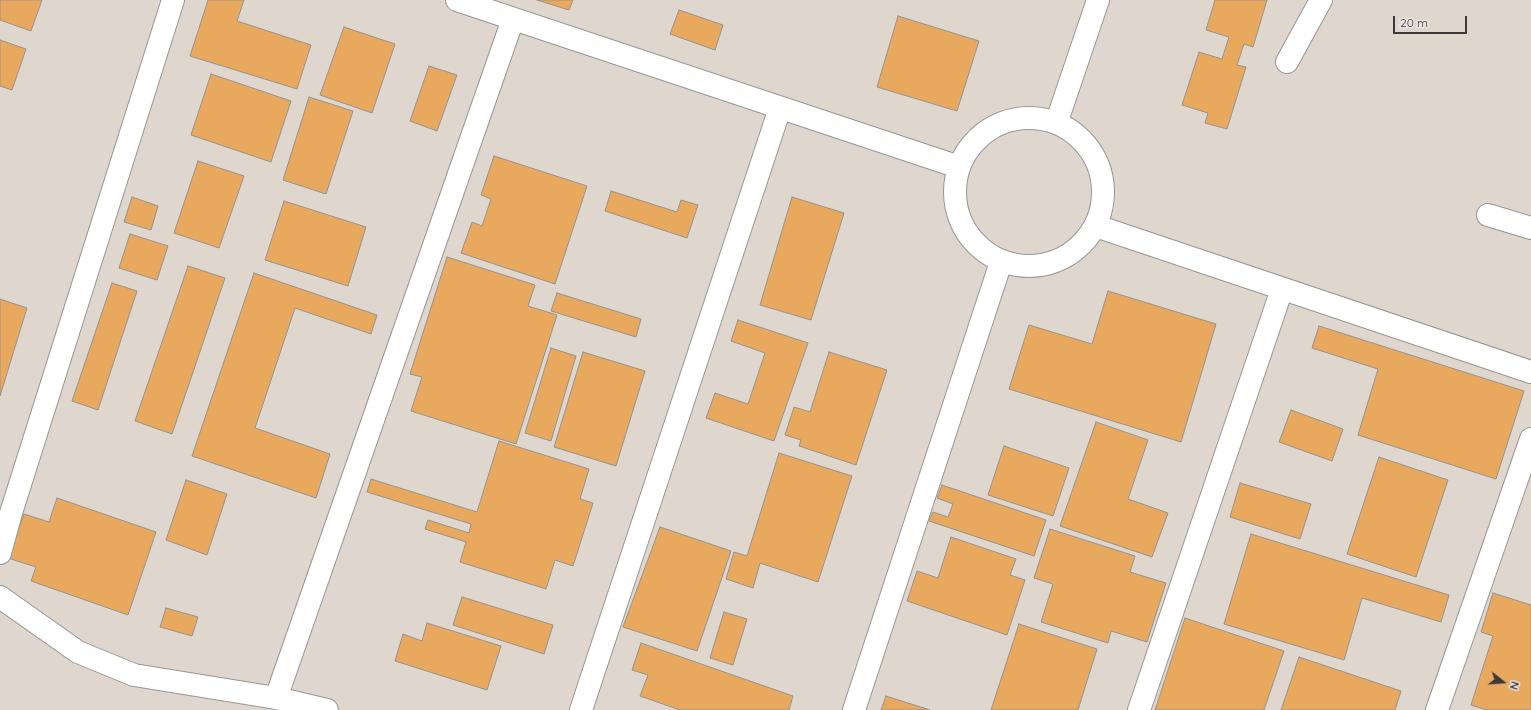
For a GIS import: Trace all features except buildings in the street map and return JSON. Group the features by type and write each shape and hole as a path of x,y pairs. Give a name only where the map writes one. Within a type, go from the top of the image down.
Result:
{"street":[{"path":"0,553 5,512 173,0"},
{"path":"457,0 959,167"},
{"path":"1057,121 1098,0"},
{"path":"1287,62 1321,0"},
{"path":"276,698 513,19"},
{"path":"581,710 780,108"},
{"path":"1031,116 1057,121 1084,140 1100,166 1104,194 1096,226 1081,246 1058,262 1027,268 1001,262 974,244 958,218 954,190 959,167 962,159 977,137 1004,120 1031,116"},
{"path":"1488,215 1531,228"},
{"path":"1096,226 1531,372"},
{"path":"854,710 1001,262"},
{"path":"1139,710 1282,289"},
{"path":"1437,710 1531,439"},
{"path":"0,597 78,652 134,675 276,698 327,710"}],"shaded area":[{"path":"0,0 1531,0 1531,710 0,710"}]}
